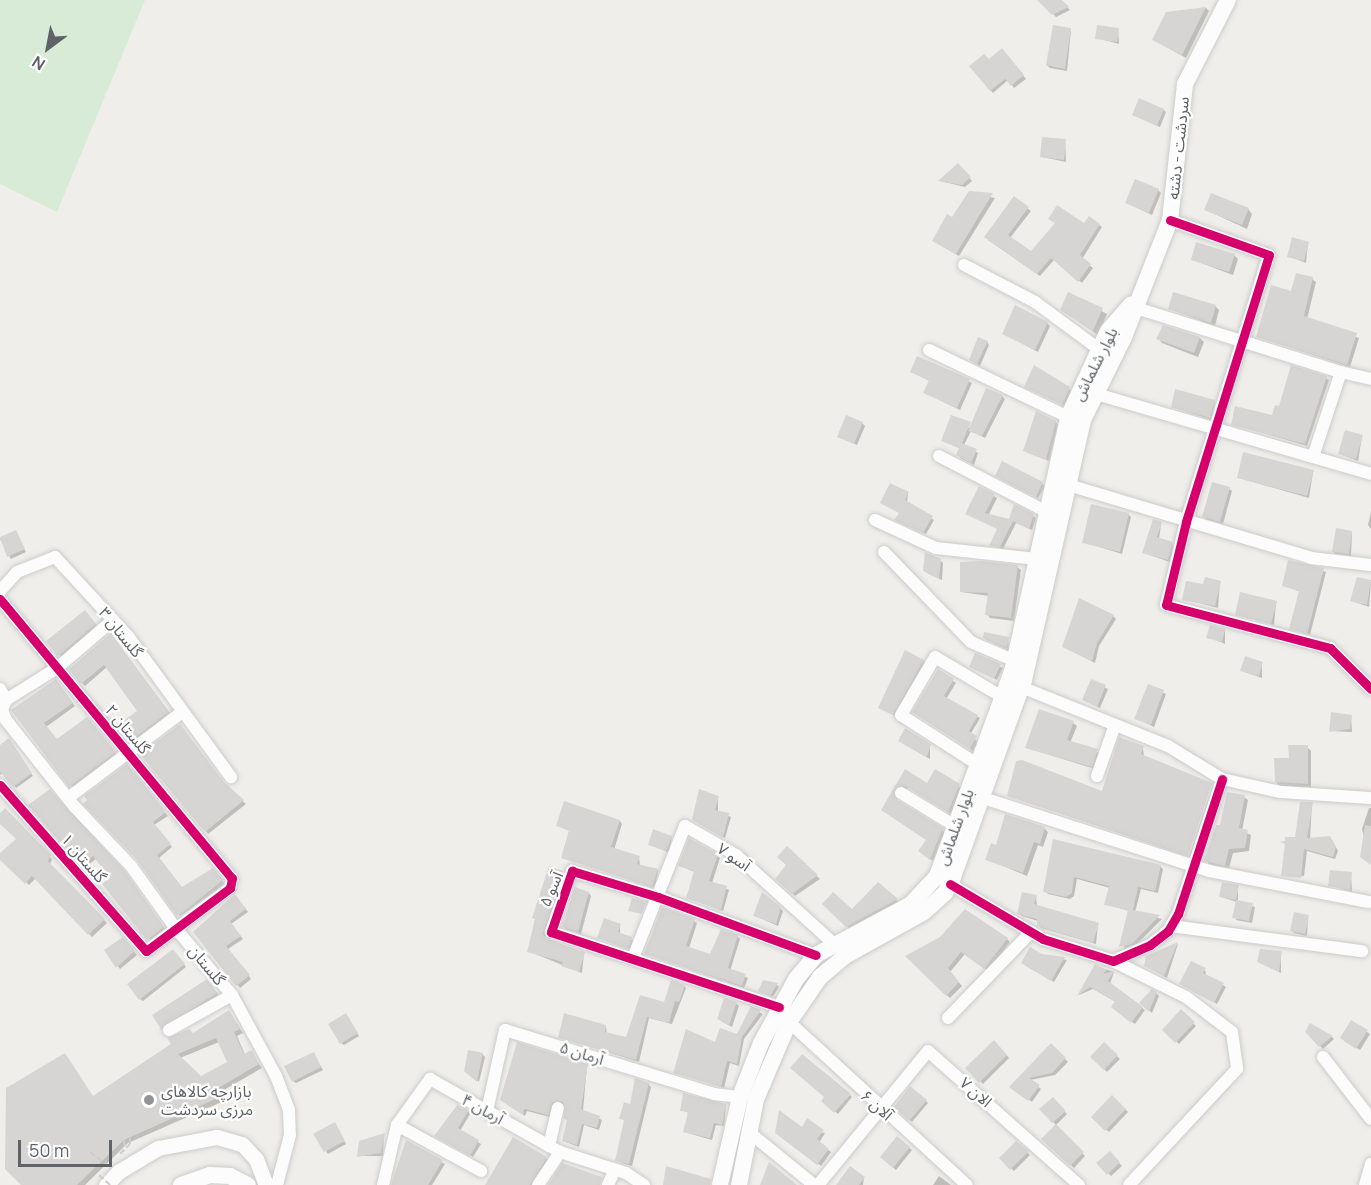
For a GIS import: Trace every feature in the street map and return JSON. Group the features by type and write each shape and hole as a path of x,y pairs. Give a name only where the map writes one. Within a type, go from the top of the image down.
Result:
{"main road":[{"name":"سردشت - دشته","path":"1135,303 1170,220 1185,84 1228,0"},
{"name":"بلوار شلماش","path":"720,1185 740,1097 778,1007 816,955 911,904 927,891 937,876 1015,661 1045,511 1068,417 1099,371 1135,303"},
{"name":"بلوار شلماش","path":"739,1185 756,1099 789,1022 820,977 845,956 924,912 950,884 1021,687 1047,583 1065,484 1099,371"},
{"path":"181,1185 210,1175 230,1176 248,1185"}],"street":[{"path":"1170,220 1269,255 1186,522 1166,605 1330,648 1371,689"},
{"path":"964,265 1035,302 1099,371 1216,430 1371,474"},
{"path":"1135,303 1341,372 1371,379"},
{"path":"929,350 1068,417"},
{"path":"1313,457 1341,372"},
{"path":"939,456 1045,511"},
{"path":"1065,484 1311,558 1371,565"},
{"path":"875,520 936,548 1036,559"},
{"path":"884,552 971,642 1015,661"},
{"name":"گلستان ۳","path":"0,591 17,572 55,557 113,620 231,777"},
{"name":"گلستان ۲","path":"0,599 232,878 230,888 177,930"},
{"path":"3,722 3,694 57,668 113,620"},
{"path":"977,764 901,715 935,657 1002,697"},
{"path":"1021,687 1168,746 1222,779 1280,792 1371,798"},
{"path":"68,798 181,713"},
{"name":"گلستان","path":"3,722 68,798 131,866 177,930 232,995 276,1076 289,1110 290,1135 277,1185"},
{"path":"1097,776 1115,725"},
{"path":"1113,961 1150,945 1171,926 1222,779"},
{"name":"گلستان ۱","path":"0,785 146,951 177,930"},
{"path":"901,793 955,826"},
{"path":"980,796 1193,867 1369,902"},
{"name":"آسو ۷","path":"658,897 685,826 736,855 834,944"},
{"name":"آسو ۵","path":"778,1007 551,932 572,871 658,897 816,955"},
{"path":"950,884 1031,932 1113,961 1186,997 1232,1032 1237,1069 1129,1185"},
{"path":"633,958 658,897"},
{"path":"1171,926 1362,951"},
{"path":"948,1018 1031,932"},
{"path":"169,1030 232,995"},
{"name":"آلان ۶","path":"789,1022 879,1107 966,1184"},
{"name":"آرمان ۵","path":"487,1111 505,1030 714,1094 740,1097"},
{"name":"الان ۷","path":"879,1107 928,1051 1079,1185"},
{"path":"1323,1057 1371,1119"},
{"name":"آرمان ۴","path":"383,1185 397,1125 430,1079 554,1149 615,1169 644,1185"},
{"path":"750,1133 816,1185 879,1107"},
{"path":"538,1185 554,1149 558,1108"},
{"path":"397,1125 481,1171"},
{"path":"105,1182 158,1148 217,1137 242,1144 256,1159 266,1185"},
{"path":"1365,1185 1371,1164"},
{"path":"608,1185 615,1169"}],"path":[{"path":"124,1140 125,1149 130,1137"},
{"path":"90,1152 108,1165"}],"green space":[{"path":"0,0 145,0 57,212 0,184"}],"building":[{"path":"1037,0 1062,0 1069,7 1052,15"},
{"path":"1206,7 1182,55 1152,40 1166,12"},
{"path":"1053,25 1071,28 1065,69 1046,65"},
{"path":"1097,25 1119,28 1117,42 1095,39"},
{"path":"1002,48 1024,75 1011,86 1005,79 990,91 969,66 984,54 989,59"},
{"path":"1139,98 1164,109 1157,126 1132,115"},
{"path":"1042,137 1066,139 1064,160 1040,157"},
{"path":"958,163 971,177 962,185 938,181"},
{"path":"1135,179 1159,189 1149,213 1125,203"},
{"path":"969,191 993,193 956,254 932,241 947,214 952,217"},
{"path":"1211,193 1249,208 1242,225 1204,210"},
{"path":"1014,196 1029,207 1008,235 1031,251 1055,223 1048,219 1057,205 1084,223 1089,216 1100,224 1080,255 1091,264 1078,282 1051,258 1037,274 984,237"},
{"path":"1292,237 1309,242 1304,261 1287,257"},
{"path":"1196,242 1235,254 1229,272 1191,260"},
{"path":"1296,273 1313,277 1304,316 1357,333 1347,365 1256,337 1271,285 1291,291"},
{"path":"1068,292 1103,308 1093,331 1060,310"},
{"path":"1173,292 1216,305 1211,323 1168,309"},
{"path":"1015,305 1048,322 1035,350 1002,334"},
{"path":"1163,325 1200,337 1194,353 1156,339"},
{"path":"978,337 988,341 977,364 969,360"},
{"path":"917,356 970,379 957,408 923,393 929,380 910,372"},
{"path":"1034,365 1070,387 1062,405 1024,387"},
{"path":"1291,365 1327,376 1305,444 1231,425 1235,406 1272,415 1275,405 1279,406"},
{"path":"986,388 1003,395 982,436 968,431"},
{"path":"1175,389 1215,400 1210,418 1171,407"},
{"path":"1036,411 1056,421 1046,460 1023,451"},
{"path":"846,415 863,422 854,444 837,437"},
{"path":"951,415 971,422 962,443 977,449 971,463 956,455 959,448 941,441"},
{"path":"1345,430 1363,435 1356,459 1338,454"},
{"path":"1243,452 1314,470 1307,496 1237,478"},
{"path":"1002,461 1043,482 1036,497 995,476"},
{"path":"1212,482 1230,487 1220,522 1202,517"},
{"path":"890,483 909,492 905,500 933,516 923,533 894,520 899,513 880,503"},
{"path":"979,486 995,494 985,513 1009,519 1014,504 1034,514 1029,529 1013,521 1000,547 989,546 997,529 965,514"},
{"path":"1091,504 1129,513 1120,552 1082,543"},
{"path":"1153,519 1162,522 1157,537 1173,542 1168,560 1142,553"},
{"path":"1336,528 1352,531 1349,554 1332,552"},
{"path":"16,530 25,549 7,557 0,537"},
{"path":"925,552 941,559 939,579 923,571"},
{"path":"1288,560 1324,568 1307,634 1289,629 1299,591 1282,586"},
{"path":"982,561 1018,565 1011,618 985,615 988,593 960,592 960,562"},
{"path":"1205,577 1221,581 1215,606 1182,600 1186,581 1203,584"},
{"path":"1357,577 1371,580 1367,605 1350,601"},
{"path":"1240,592 1277,601 1271,624 1235,615"},
{"path":"1079,598 1114,615 1097,643 1092,661 1062,647"},
{"path":"85,610 96,624 58,656 46,641"},
{"path":"1210,625 1225,629 1222,642 1206,638"},
{"path":"984,632 1009,637 1007,648 983,638"},
{"path":"111,633 169,712 129,742 116,726 137,711 104,665 81,684 69,669"},
{"path":"905,650 924,660 893,715 878,708"},
{"path":"975,653 1001,664 994,679 969,667"},
{"path":"1245,656 1263,662 1259,676 1240,671"},
{"path":"938,669 954,679 944,696 978,715 969,731 977,736 970,749 912,712"},
{"path":"56,679 73,703 44,723 57,739 87,717 116,752 69,787 11,710"},
{"path":"1091,679 1106,685 1097,707 1082,700"},
{"path":"1148,684 1164,690 1151,725 1134,719"},
{"path":"1039,709 1074,721 1067,740 1098,749 1092,767 1025,748"},
{"path":"1331,712 1352,715 1350,729 1329,732"},
{"path":"180,724 224,782 244,800 205,832 140,754"},
{"path":"905,728 931,744 927,757 898,741"},
{"path":"1119,737 1144,746 1141,754 1212,783 1188,856 1007,796 1016,761 1022,760 1102,791"},
{"path":"9,738 32,773 13,787 0,772 0,745"},
{"path":"1288,745 1308,745 1308,784 1275,782 1274,758 1289,758"},
{"path":"127,764 166,812 153,822 171,844 157,855 182,887 213,868 223,880 181,914 176,915 137,860 83,804 87,800 84,796"},
{"path":"905,769 927,783 935,769 960,784 948,812 905,786 894,789 897,800 943,828 930,860 918,851 926,840 881,810"},
{"path":"50,789 125,871 164,927 147,940 102,884 110,878 93,856 82,866 28,805"},
{"path":"699,789 719,796 715,810 729,813 723,838 692,820"},
{"path":"1227,792 1245,795 1239,828 1248,830 1245,848 1229,849 1225,866 1204,861 1216,825 1220,825"},
{"path":"564,801 620,820 611,847 640,856 637,864 658,869 652,887 561,858 569,830 556,826"},
{"path":"1300,802 1313,802 1307,838 1330,836 1336,847 1333,857 1304,849 1301,878 1281,876 1285,843 1279,842 1285,841 1285,837 1295,837"},
{"path":"5,808 51,855 48,861 105,919 88,935 32,876 25,884 0,860 0,853 16,839 0,824 0,813"},
{"path":"1005,814 1045,827 1040,844 1034,842 1023,873 985,860 991,843 996,845"},
{"path":"1365,825 1371,826 1371,865 1360,857"},
{"path":"653,829 672,836 666,851 648,845"},
{"path":"689,838 718,854 709,881 727,886 721,910 686,898 694,871 678,866"},
{"path":"1053,839 1161,865 1155,891 1138,887 1133,910 1160,915 1132,944 1119,947 1128,910 1104,905 1109,886 1074,877 1072,893 1066,897 1043,892"},
{"path":"787,846 818,875 792,894 775,879 786,865 777,857"},
{"path":"549,866 563,871 543,934 548,940 585,952 579,972 561,966 563,962 527,952 535,919 532,918"},
{"path":"1330,870 1352,872 1350,890 1328,886"},
{"path":"878,882 898,899 846,927 822,904 833,892 852,909"},
{"path":"1222,882 1239,885 1236,900 1219,897"},
{"path":"575,887 589,892 578,932 562,927"},
{"path":"762,892 781,907 776,924 753,916"},
{"path":"1022,892 1037,895 1034,904 1099,923 1093,943 1037,926 1037,919 1017,914"},
{"path":"235,894 246,909 230,921 241,936 226,946 250,975 236,986 193,932"},
{"path":"632,898 646,902 642,914 628,911"},
{"path":"1236,900 1253,903 1249,921 1232,918"},
{"path":"662,907 695,919 686,946 710,954 721,929 738,935 728,968 746,974 742,986 644,954"},
{"path":"965,909 1008,938 984,969 961,952 948,968 959,982 946,996 905,956 940,937"},
{"path":"1294,912 1309,915 1305,934 1290,931"},
{"path":"604,918 621,924 618,932 632,937 628,949 597,938"},
{"path":"123,937 135,951 116,968 104,950"},
{"path":"1178,942 1164,976 1144,966 1146,956"},
{"path":"1030,947 1042,954 1065,957 1051,981 1021,963"},
{"path":"173,949 185,964 139,1000 127,984"},
{"path":"1260,949 1282,951 1279,972 1257,962"},
{"path":"1191,961 1206,968 1203,973 1224,983 1214,1003 1179,984"},
{"path":"1095,964 1107,970 1103,974 1114,971 1108,981 1143,1007 1131,1023 1111,1007 1115,1001 1090,987 1077,996"},
{"path":"207,979 217,993 161,1029 152,1015"},
{"path":"671,980 685,985 679,1002 675,1001 669,1023 647,1017 636,1060 558,1038 564,1013 606,1025 605,1032 626,1037 640,995 664,1002"},
{"path":"763,980 778,983 770,996 758,991"},
{"path":"1152,989 1157,992 1149,1012 1139,1003"},
{"path":"724,998 737,1002 729,1025 717,1019"},
{"path":"751,1006 761,1010 742,1037 737,1064 727,1061 721,1087 673,1073 686,1029 715,1042 720,1028 737,1034"},
{"path":"1181,1009 1195,1022 1175,1043 1162,1030"},
{"path":"229,1010 240,1029 234,1032 244,1054 252,1050 259,1064 215,1090 222,1096 124,1140 77,1185 21,1185 5,1169 6,1088 65,1053 93,1096 171,1044 167,1038 189,1029 193,1033","holes":["216,1038 227,1062 201,1076 178,1054"]},
{"path":"346,1013 358,1033 340,1044 328,1024"},
{"path":"1351,1020 1368,1030 1356,1049 1340,1038"},
{"path":"1310,1023 1333,1036 1319,1047 1305,1032"},
{"path":"994,1040 1007,1055 979,1083 965,1068"},
{"path":"517,1042 588,1064 581,1109 600,1116 597,1128 582,1124 577,1145 562,1141 567,1120 564,1119 563,1102 552,1102 548,1115 524,1109 523,1115 500,1100"},
{"path":"1104,1042 1118,1055 1104,1070 1090,1057"},
{"path":"1051,1043 1066,1058 1052,1073 1029,1078 1040,1085 1028,1101 1009,1087"},
{"path":"468,1050 483,1053 477,1082 464,1071"},
{"path":"314,1052 321,1067 292,1082 284,1066"},
{"path":"802,1054 851,1094 834,1113 821,1101 824,1097 790,1068"},
{"path":"635,1078 649,1083 629,1164 615,1161 624,1120 619,1119 624,1102 630,1104"},
{"path":"910,1086 927,1100 909,1121 894,1107"},
{"path":"683,1093 726,1104 722,1125 714,1123 710,1138 683,1132 688,1112 680,1111"},
{"path":"1112,1095 1126,1109 1105,1131 1091,1117"},
{"path":"1053,1097 1066,1111 1052,1123 1039,1109"},
{"path":"458,1104 469,1110 458,1128 479,1140 470,1156 434,1136"},
{"path":"779,1110 802,1127 807,1118 824,1130 817,1139 829,1149 817,1165 775,1133"},
{"path":"335,1122 345,1141 324,1152 313,1134"},
{"path":"1056,1124 1084,1152 1070,1166 1041,1139"},
{"path":"385,1133 381,1153 357,1157 359,1141"},
{"path":"897,1136 910,1147 893,1168 880,1157"},
{"path":"513,1137 547,1157 530,1185 485,1185"},
{"path":"406,1140 443,1160 428,1185 391,1185"},
{"path":"1016,1141 1029,1151 1010,1170 999,1158"},
{"path":"1110,1151 1120,1162 1107,1175 1096,1163"},
{"path":"769,1162 797,1185 760,1185"},
{"path":"562,1163 602,1177 600,1185 548,1185"},
{"path":"666,1166 711,1179 710,1185 663,1185"},
{"path":"850,1166 865,1177 859,1185 836,1185"}],"cycle path":[{"path":"1170,220 1269,255 1186,522 1166,605 1330,648 1371,689"},
{"path":"0,599 232,878 230,888 146,951 0,785"},
{"path":"950,884 1043,939 1113,961 1150,945 1168,931 1178,914 1222,779"},
{"path":"779,1007 551,932 572,871 658,897 816,955"}],"place":[{"name":"بازارچه کالاهای مرزی سردشت","path":"149,1100"}]}
